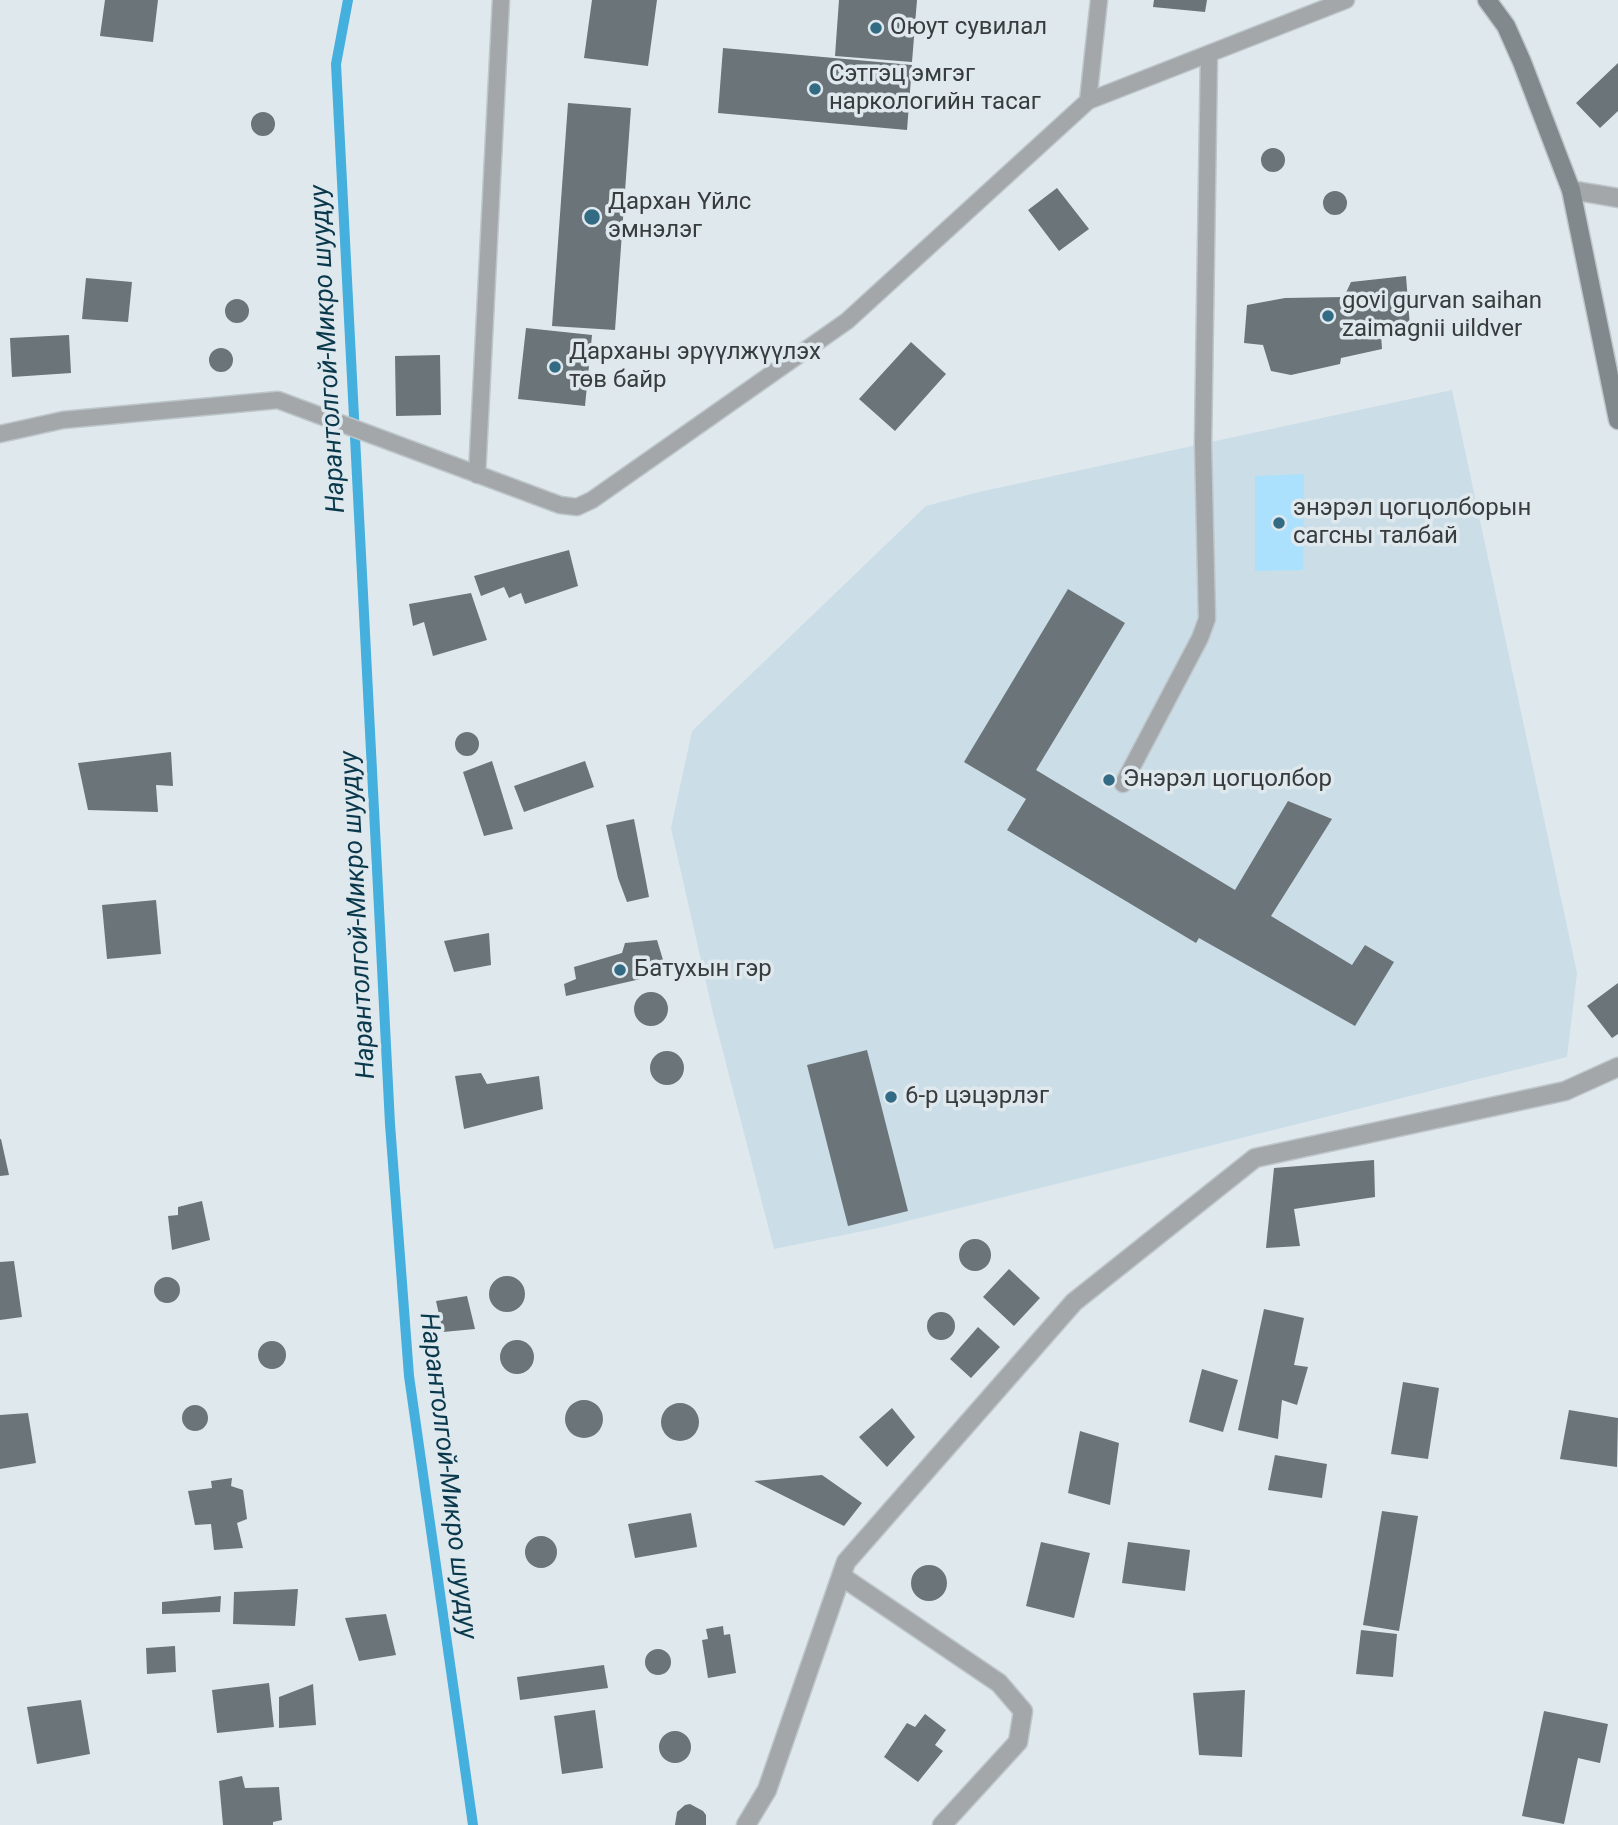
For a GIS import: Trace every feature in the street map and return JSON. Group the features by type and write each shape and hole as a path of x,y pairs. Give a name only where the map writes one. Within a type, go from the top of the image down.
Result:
{"main road":[{"path":"1487,0 1506,26 1522,62 1571,190 1618,420"}],"street":[{"path":"1571,190 1618,198"},
{"path":"747,1825 767,1790 846,1562 1074,1302 1255,1158 1566,1091 1618,1067"},
{"path":"841,1576 999,1684 1023,1711 1018,1742 942,1825"}],"lane":[{"path":"477,475 501,0"},
{"path":"1088,101 1100,0"},
{"path":"0,434 63,420 278,400 560,505 577,506 592,500 847,321 1088,101 1343,1"},
{"path":"1123,784 1200,638 1207,619 1203,443 1209,54"}],"shaded area":[{"name":"Энэрэл цогцолбор","path":"1452,390 1577,973 1567,1057 883,1227 774,1249 713,1013 671,828 692,731 926,506 979,492"},
{"name":"энэрэл цогцолборын сагсны талбай","path":"1304,474 1303,570 1255,571 1255,476"}],"building":[{"path":"105,0 158,0 153,42 100,36"},
{"path":"592,0 657,0 648,66 584,58"},
{"name":"Оюут сувилал","path":"839,0 917,0 912,62 835,56"},
{"path":"1154,0 1207,0 1205,12 1153,7"},
{"name":"Сэтгэц эмгэг наркологийн тасаг","path":"723,48 912,65 907,130 718,113"},
{"path":"1618,63 1618,111 1600,128 1576,103"},
{"name":"Дархан Үйлс эмнэлэг","path":"568,103 631,108 615,330 552,326"},
{"path":"263,112 271,116 275,124 271,132 263,136 255,132 251,124 255,116"},
{"path":"1273,148 1281,152 1285,160 1281,168 1273,172 1265,168 1261,160 1265,152"},
{"path":"1057,188 1089,229 1059,251 1028,210"},
{"path":"1335,191 1343,195 1347,203 1343,211 1335,215 1327,211 1323,203 1327,195"},
{"name":"govi gurvan saihan zaimagnii uildver","path":"1406,276 1410,327 1381,334 1382,349 1341,358 1340,364 1291,375 1271,371 1263,345 1244,343 1247,305 1285,298 1344,297 1351,282"},
{"path":"86,278 132,282 128,322 82,319"},
{"path":"237,299 248,306 249,311 242,322 237,323 226,316 225,311 232,300"},
{"name":"Дарханы эрүүлжүүлэх төв байр","path":"526,328 592,335 585,406 518,399"},
{"path":"69,335 71,373 12,377 10,338"},
{"path":"911,342 946,374 895,431 859,399"},
{"path":"221,348 229,352 233,360 229,368 221,372 213,368 209,360 213,352"},
{"path":"440,355 441,415 396,416 395,356"},
{"path":"569,550 578,586 525,604 521,593 509,598 504,587 481,596 474,576"},
{"path":"1068,589 1125,623 1036,770 1235,890 1288,801 1332,819 1271,916 1352,965 1365,945 1394,962 1355,1026 1199,938 1196,943 1007,830 1026,799 964,762"},
{"path":"471,593 487,640 433,656 424,622 413,626 409,604"},
{"path":"467,732 475,736 479,744 475,752 467,756 459,752 455,744 459,736"},
{"path":"171,752 173,786 156,785 158,812 88,810 78,763"},
{"path":"492,761 513,829 484,836 463,772"},
{"path":"585,761 594,787 524,812 514,786"},
{"path":"634,819 649,897 627,902 618,878 606,825"},
{"path":"156,900 161,954 107,959 102,905"},
{"path":"489,933 491,965 454,972 444,941"},
{"name":"Батухын гэр","path":"657,940 667,973 566,996 564,984 576,979 574,967 622,953 625,943"},
{"path":"1618,983 1618,1034 1612,1038 1587,1006"},
{"path":"651,992 663,997 668,1009 663,1021 651,1026 639,1021 634,1009 639,997"},
{"path":"867,1050 908,1211 848,1226 807,1065"},
{"path":"667,1051 679,1056 684,1068 679,1080 667,1085 655,1080 650,1068 655,1056"},
{"path":"481,1073 487,1084 539,1076 543,1109 464,1129 455,1076"},
{"path":"1,1139 9,1175 0,1176"},
{"path":"1374,1160 1375,1197 1294,1209 1300,1246 1266,1248 1274,1168"},
{"path":"202,1201 210,1240 172,1250 168,1216 178,1215 178,1207"},
{"path":"975,1239 986,1244 991,1255 986,1266 975,1271 964,1266 959,1255 964,1244"},
{"path":"14,1261 22,1317 0,1320 0,1262"},
{"path":"1009,1269 1040,1298 1014,1326 983,1297"},
{"path":"507,1276 520,1281 525,1294 520,1307 507,1312 494,1307 489,1294 494,1281"},
{"path":"167,1277 176,1281 180,1290 176,1299 167,1303 158,1299 154,1290 158,1281"},
{"path":"467,1296 475,1329 443,1332 436,1301"},
{"path":"1264,1309 1304,1318 1294,1365 1308,1367 1297,1405 1282,1400 1278,1439 1238,1430"},
{"path":"941,1312 951,1316 955,1326 951,1336 941,1340 931,1336 927,1326 931,1316"},
{"path":"978,1327 1000,1347 971,1378 950,1359"},
{"path":"517,1340 529,1345 534,1357 529,1369 517,1374 505,1369 500,1357 505,1345"},
{"path":"272,1341 282,1345 286,1355 282,1365 272,1369 262,1365 258,1355 262,1345"},
{"path":"1202,1369 1238,1380 1223,1432 1189,1422"},
{"path":"1403,1382 1439,1388 1428,1459 1391,1454"},
{"path":"584,1400 597,1406 603,1419 597,1432 584,1438 571,1432 565,1419 571,1406"},
{"path":"680,1403 693,1409 699,1422 693,1435 680,1441 667,1435 661,1422 667,1409"},
{"path":"195,1405 204,1409 208,1418 204,1427 195,1431 186,1427 182,1418 186,1409"},
{"path":"892,1408 915,1437 887,1467 859,1437"},
{"path":"1569,1410 1618,1418 1617,1467 1560,1459"},
{"path":"28,1413 36,1463 0,1469 0,1415"},
{"path":"1080,1431 1119,1443 1110,1505 1068,1493"},
{"path":"1275,1455 1327,1464 1322,1498 1268,1490"},
{"path":"822,1475 862,1503 844,1526 754,1481"},
{"path":"232,1478 231,1486 243,1490 247,1519 237,1523 243,1548 214,1550 211,1524 195,1525 188,1491 212,1488 211,1481"},
{"path":"1382,1511 1418,1516 1399,1631 1363,1625"},
{"path":"691,1513 697,1547 635,1558 628,1524"},
{"path":"541,1536 552,1541 557,1552 552,1563 541,1568 530,1563 525,1552 530,1541"},
{"path":"1041,1542 1090,1553 1074,1618 1026,1606"},
{"path":"1128,1542 1190,1550 1185,1591 1122,1583"},
{"path":"929,1565 942,1570 947,1583 942,1596 929,1601 916,1596 911,1583 916,1570"},
{"path":"298,1589 295,1626 233,1624 234,1592"},
{"path":"221,1596 220,1612 162,1614 162,1602"},
{"path":"386,1614 396,1655 359,1661 345,1618"},
{"path":"723,1626 724,1635 730,1634 736,1673 708,1678 702,1640 708,1639 706,1629"},
{"path":"1361,1630 1397,1634 1393,1677 1356,1674"},
{"path":"175,1646 176,1672 147,1674 146,1648"},
{"path":"658,1649 667,1653 671,1662 667,1671 658,1675 649,1671 645,1662 649,1653"},
{"path":"604,1665 608,1688 520,1700 517,1677"},
{"path":"269,1683 274,1727 217,1733 212,1690"},
{"path":"313,1684 316,1725 279,1728 279,1697"},
{"path":"1245,1690 1242,1757 1199,1755 1193,1693"},
{"path":"81,1700 90,1754 37,1764 27,1707"},
{"path":"595,1710 603,1768 562,1774 554,1716"},
{"path":"1544,1711 1608,1724 1600,1763 1578,1758 1564,1824 1522,1816"},
{"path":"925,1714 946,1730 935,1745 943,1751 918,1782 884,1757 907,1723 915,1727"},
{"path":"675,1731 687,1735 691,1747 687,1759 675,1763 663,1759 659,1747 663,1735"},
{"path":"242,1776 245,1788 279,1787 282,1820 273,1822 273,1825 223,1825 219,1781"},
{"path":"690,1804 703,1811 706,1825 675,1825 677,1812"}],"waterway":[{"name":"Нарантолгой-Микро шуудуу","path":"348,0 336,64 390,1124 409,1376 473,1825"}],"place":[{"name":"Оюут сувилал","path":"876,28"},
{"name":"Сэтгэц эмгэг наркологийн тасаг","path":"815,89"},
{"name":"Дархан Үйлс эмнэлэг","path":"592,217"},
{"name":"govi gurvan saihan zaimagnii uildver","path":"1328,316"},
{"name":"Дарханы эрүүлжүүлэх төв байр","path":"555,367"},
{"name":"энэрэл цогцолборын сагсны талбай","path":"1279,523"},
{"name":"Энэрэл цогцолбор","path":"1109,780"},
{"name":"Батухын гэр","path":"620,970"},
{"name":"6-р цэцэрлэг","path":"891,1097"}]}
